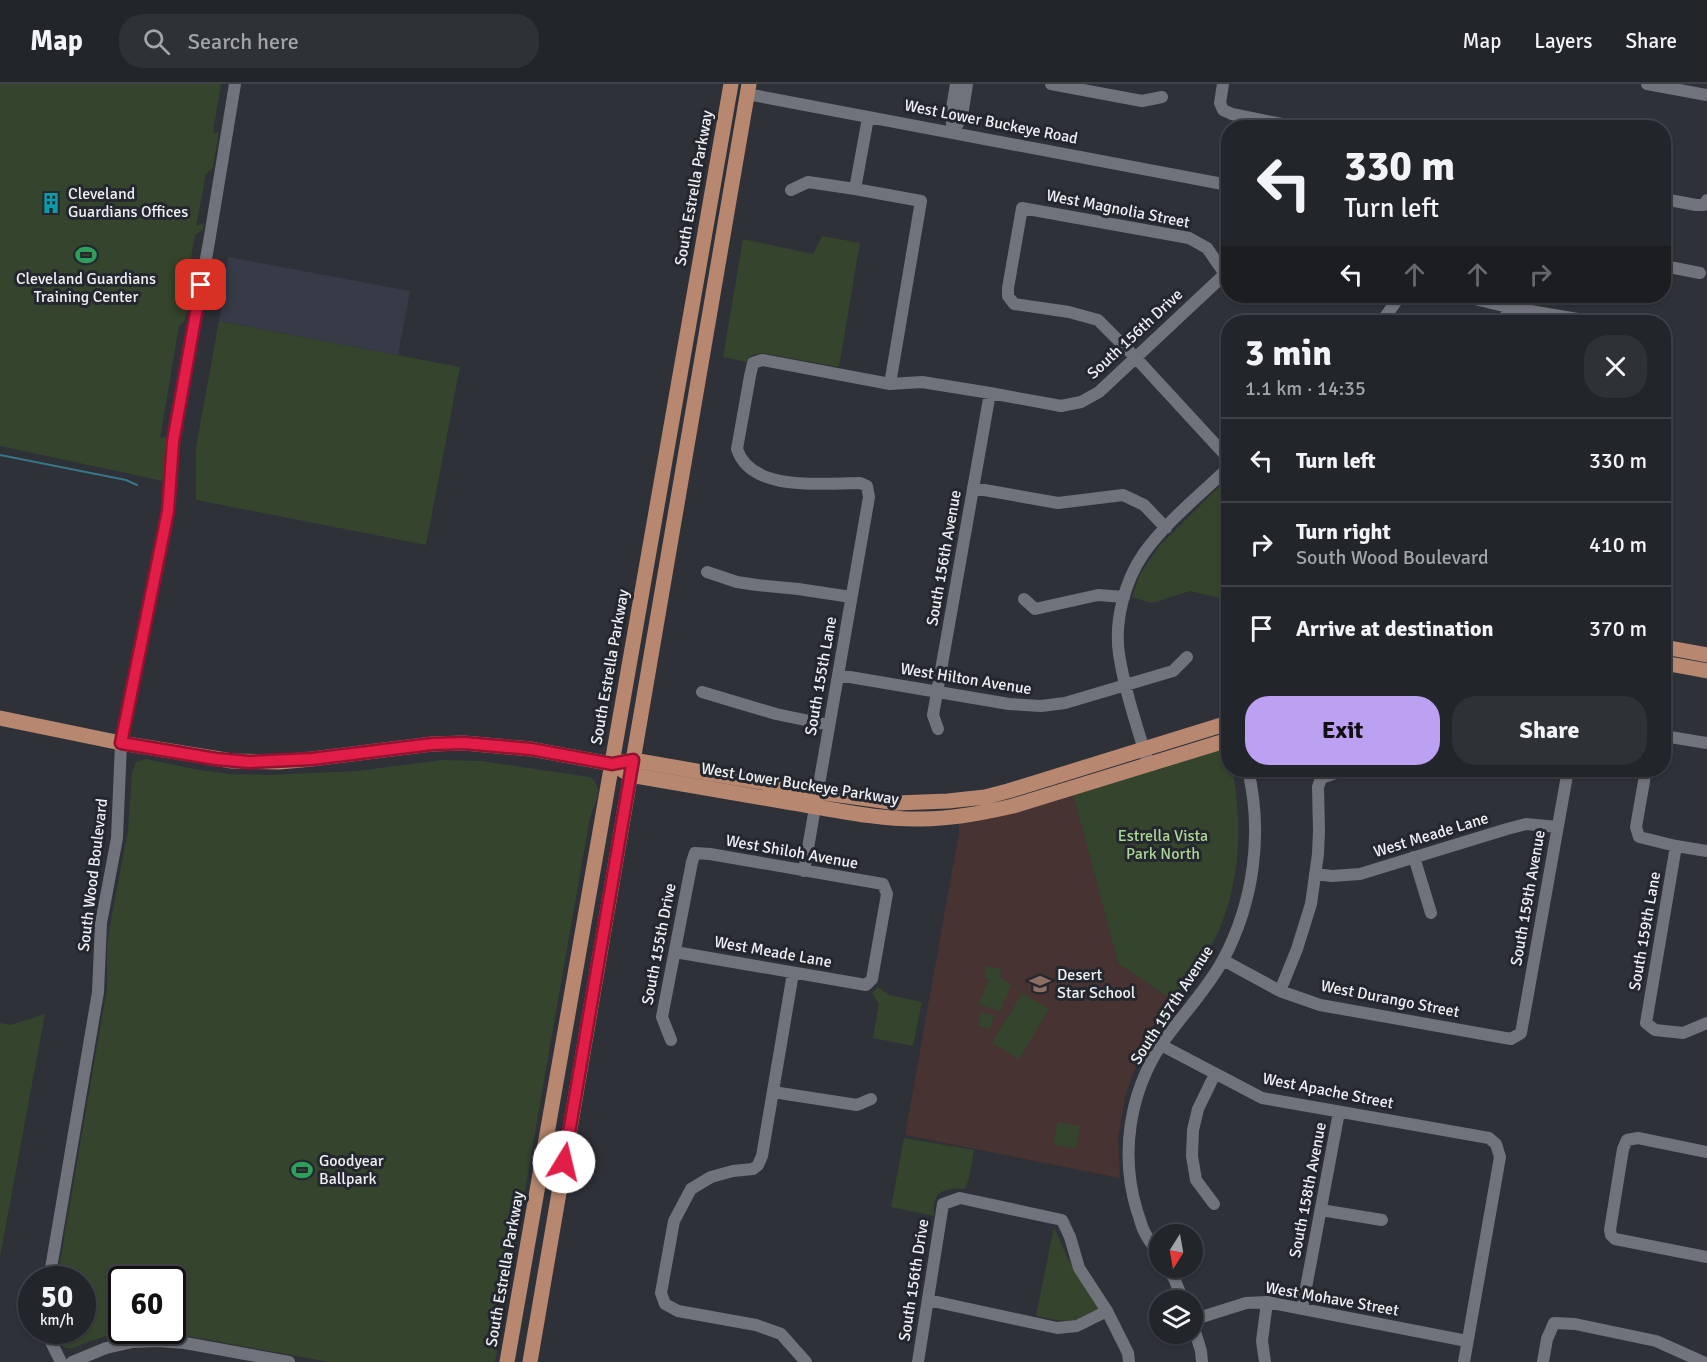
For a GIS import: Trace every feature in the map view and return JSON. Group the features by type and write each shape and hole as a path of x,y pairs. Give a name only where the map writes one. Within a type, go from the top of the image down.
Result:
{"main road":[{"path":"530,1362 748,89 730,88"},
{"name":"South Estrella Parkway","path":"507,1362 730,88"},
{"path":"1671,648 1707,655"},
{"path":"1671,664 1707,671"},
{"path":"0,718 121,743"},
{"name":"West Lower Buckeye Parkway","path":"1147,757 1221,726"},
{"name":"West Lower Buckeye Parkway","path":"612,764 630,776 816,799 948,801 985,797 1045,780 1221,741"},
{"name":"West Lower Buckeye Parkway","path":"121,743 216,759 249,762 312,759 432,744 464,743 531,749 612,764 633,760 816,799"}],"street":[{"name":"South Wood Boulevard","path":"50,1266 98,992 101,923 117,838 121,743 168,511 173,442 210,236 234,84"},
{"path":"953,134 951,114 956,84"},
{"path":"953,134 962,116 967,84"},
{"path":"1051,84 1142,101 1162,97"},
{"path":"1223,84 1220,103 1223,110 1262,120"},
{"path":"1647,84 1707,95"},
{"name":"West Lower Buckeye Road","path":"748,89 868,118 1221,184"},
{"path":"855,189 868,118"},
{"path":"791,190 808,183 921,201 890,384"},
{"path":"1671,200 1696,205 1705,202"},
{"name":"West Magnolia Street","path":"1135,357 1098,320 1070,312 1014,304 1008,296 1008,288 1022,208 1189,238 1207,248 1221,266"},
{"path":"1671,267 1700,273"},
{"name":"South 156th Drive","path":"867,486 860,483 777,481 754,471 740,457 737,449 753,363 762,360 890,384 922,382 1061,406 1081,402 1099,392 1221,278"},
{"path":"1491,303 1554,315"},
{"path":"1507,315 1508,307"},
{"path":"1135,357 1221,450"},
{"name":"South 156th Avenue","path":"938,729 933,715 990,393"},
{"path":"1147,757 1119,653 1124,597 1134,569 1145,551 1221,475"},
{"name":"South 155th Lane","path":"804,871 869,497 867,486"},
{"path":"973,488 1058,503 1124,495 1144,505 1166,528"},
{"path":"706,572 738,582 851,597"},
{"path":"1024,599 1035,609 1098,595 1124,597"},
{"name":"West Hilton Avenue","path":"838,675 1022,706 1041,706 1065,703 1173,671 1187,657"},
{"path":"702,692 776,714 829,725"},
{"path":"1671,737 1707,743"},
{"name":"South 157th Avenue","path":"1149,1239 1144,1231 1134,1200 1130,1178 1128,1147 1131,1118 1137,1095 1151,1062 1205,989 1223,960 1243,912 1253,866 1255,817 1249,777"},
{"path":"1280,991 1305,928 1311,904 1319,831 1318,787 1321,778 1324,777"},
{"name":"South 159th Avenue","path":"1521,1033 1567,777"},
{"path":"1645,777 1636,827 1639,837 1707,851"},
{"name":"West Meade Lane","path":"1315,874 1332,876 1360,874 1526,824 1557,827"},
{"name":"South 159th Lane","path":"1676,846 1646,1023 1655,1030 1683,1033 1707,1023"},
{"name":"West Shiloh Avenue","path":"696,854 710,854 883,884 887,894 872,979 866,986"},
{"name":"South 155th Drive","path":"671,1040 662,1017 692,862 696,854"},
{"path":"1414,857 1431,913"},
{"name":"West Meade Lane","path":"675,952 866,986"},
{"name":"West Durango Street","path":"1223,960 1280,991 1320,1005 1511,1039 1521,1033"},
{"path":"793,973 762,1156 758,1165 753,1169 711,1177 691,1189 674,1221 661,1293 665,1304 678,1311 756,1325 781,1335 806,1362"},
{"name":"West Apache Street","path":"1161,1046 1262,1098 1489,1138 1496,1144 1500,1157 1467,1341"},
{"path":"1214,1204 1197,1180 1192,1156 1193,1130 1198,1109 1215,1074"},
{"path":"772,1092 856,1105 871,1099"},
{"name":"South 158th Avenue","path":"1302,1309 1339,1112"},
{"path":"1707,1152 1638,1138 1627,1140 1623,1149 1610,1230 1615,1239 1707,1257"},
{"name":"South 156th Drive","path":"918,1362 943,1204 960,1198 1062,1220 1070,1237 1079,1268 1107,1311"},
{"path":"1321,1210 1382,1220"},
{"path":"927,1300 1056,1328 1077,1326 1107,1311 1128,1353 1129,1362"},
{"path":"1265,1362 1262,1341 1267,1302"},
{"name":"West Mohave Street","path":"1203,1317 1246,1303 1267,1302 1467,1341"},
{"path":"1543,1362 1547,1339 1554,1323 1575,1324 1656,1341 1703,1362"},
{"path":"72,1362 106,1348 133,1342 157,1341 185,1343 289,1362"},
{"path":"1464,1362 1467,1341"},
{"path":"52,1344 61,1362"},
{"path":"1199,1344 1202,1362"}],"shaded area":[{"path":"228,257 410,291 398,355 219,321"},
{"name":"Desert Star School","path":"1073,794 1118,963 1179,1005 1146,1049 1126,1093 1118,1138 1120,1178 905,1135 959,822"}],"green space":[{"name":"Cleveland Guardians Training Center","path":"0,84 221,84 213,133 219,132 213,168 206,174 196,226 204,223 203,230 195,235 186,286 193,284 185,321 179,326 160,438 168,436 163,481 0,446"},
{"path":"822,236 860,243 839,367 762,353 752,355 746,362 723,357 743,239 813,254"},
{"path":"219,321 460,367 426,545 196,500 196,447"},
{"path":"1221,485 1221,600 1190,591 1152,603 1132,597 1140,574 1160,545"},
{"name":"Estrella Vista Park North","path":"1221,749 1221,777 1234,777 1236,794 1238,837 1234,880 1223,921 1179,1005 1118,963 1073,794"},
{"name":"Goodyear Ballpark","path":"146,759 229,774 270,775 357,771 442,760 481,761 590,777 595,781 598,796 590,817 495,1362 329,1362 186,1336 186,1266 108,1266 108,1336 96,1339 96,1266 59,1266 107,988 107,942 128,830 132,773 136,762"},
{"path":"986,966 1001,969 1000,977 1011,984 1000,1012 979,1004 989,980 984,977"},
{"path":"878,987 889,995 922,1002 913,1046 873,1038 879,1004 872,993"},
{"path":"1022,993 1049,1009 1019,1059 992,1043"},
{"path":"981,1012 994,1015 990,1029 978,1026"},
{"path":"45,1014 0,1257 0,1023 11,1025"},
{"path":"1057,1122 1080,1126 1076,1149 1053,1145"},
{"path":"904,1138 974,1150 965,1189 951,1189 937,1196 934,1216 891,1207"},
{"path":"1054,1227 1066,1255 1100,1311 1068,1321 1036,1316"},
{"name":"Goodyear Ballpark","path":"61,1344 82,1344 69,1348"}],"waterway":[{"path":"0,455 126,480 137,485"}],"place":[{"name":"Cleveland Guardians Offices","path":"51,203"},
{"name":"Cleveland Guardians Training Center","path":"86,255"},
{"name":"Desert Star School","path":"1040,984"},
{"name":"Goodyear Ballpark","path":"302,1170"}],"route":[{"path":"201,285 173,442 168,511 121,743 216,759 249,762 279,762 432,744 464,743 531,749 612,764 633,760 564,1162"}]}
